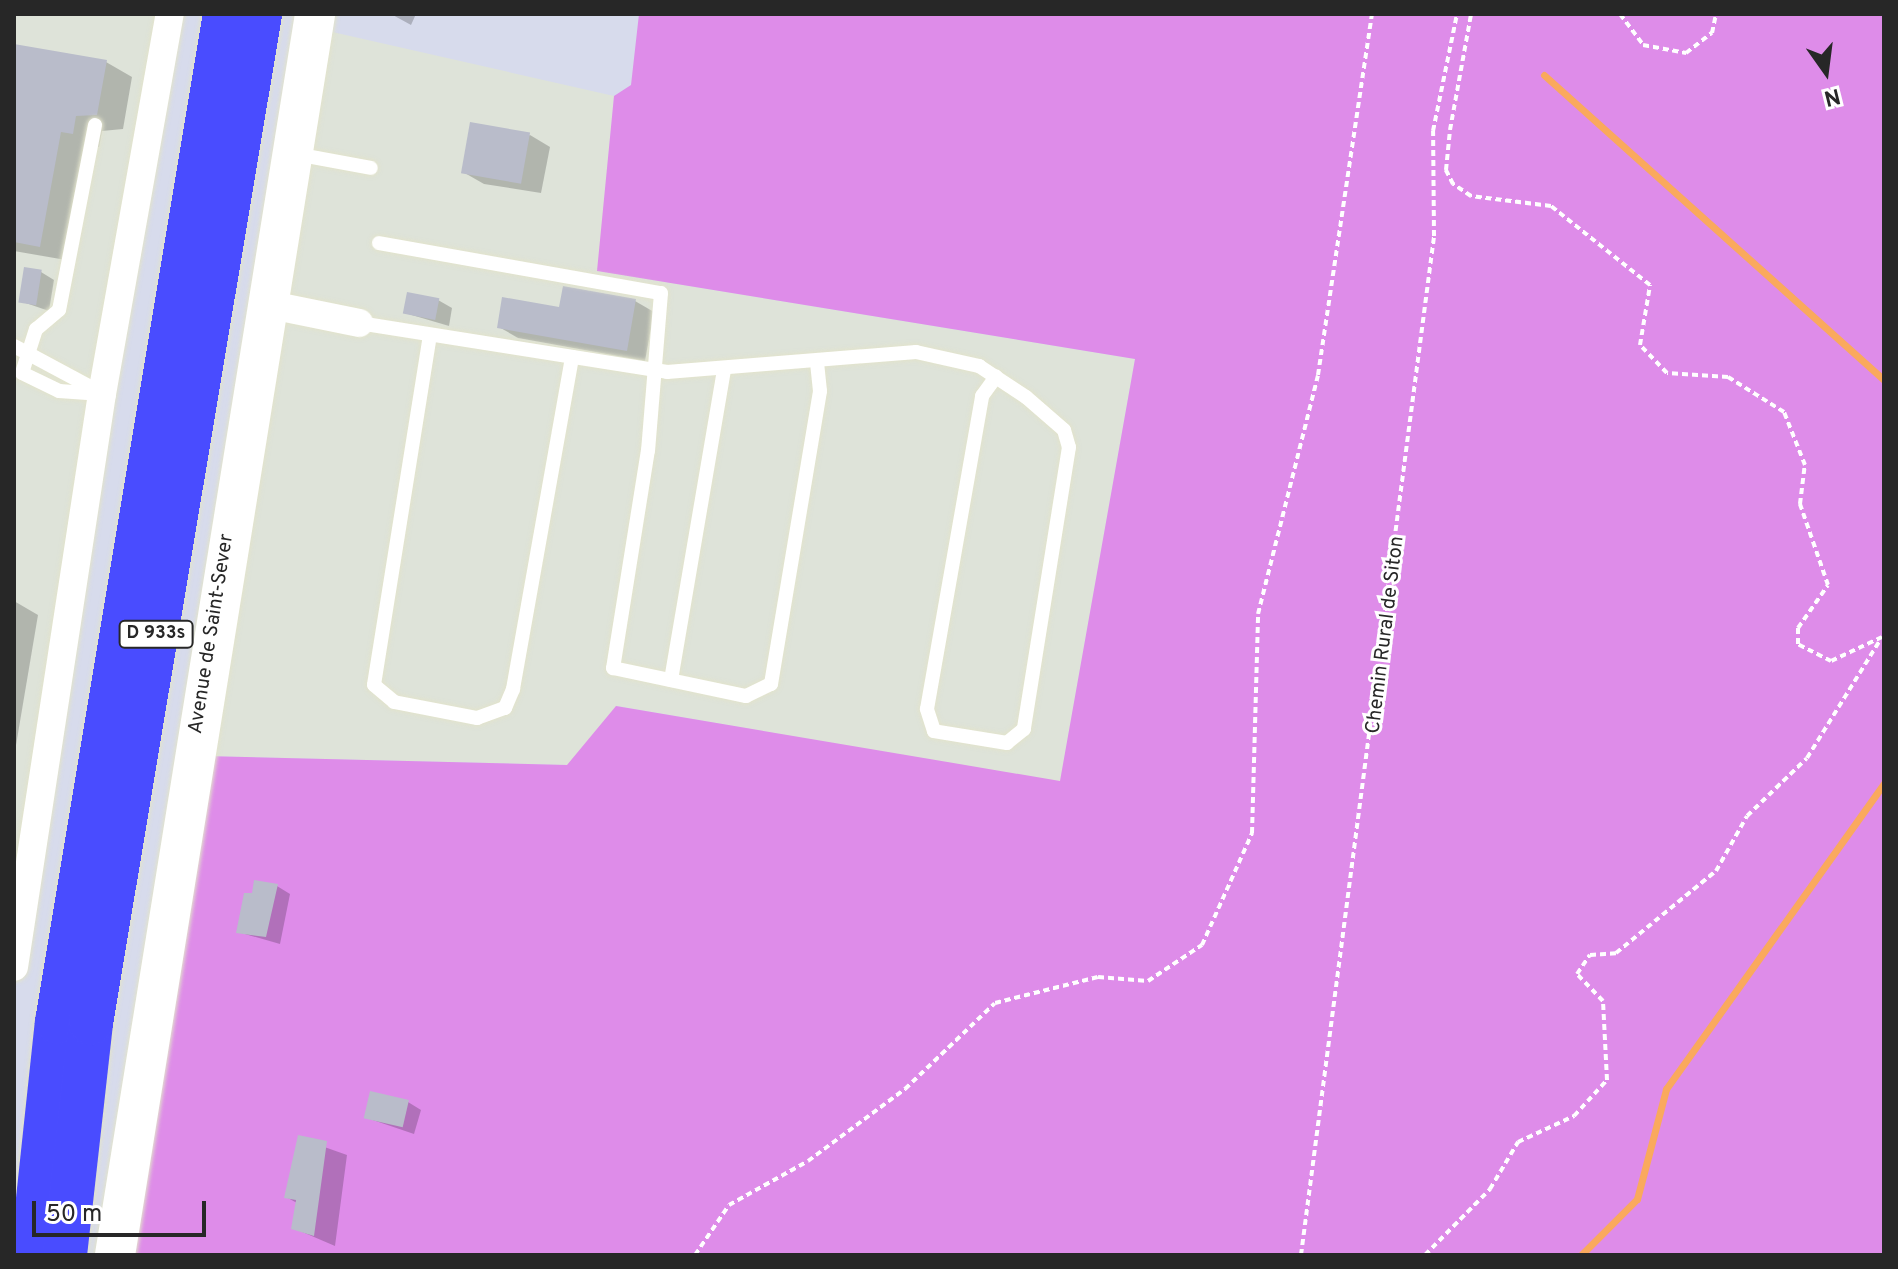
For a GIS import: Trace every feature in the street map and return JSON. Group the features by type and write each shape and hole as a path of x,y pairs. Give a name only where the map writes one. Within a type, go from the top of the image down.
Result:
{"main road":[{"name":"D 933s","path":"32,1255 57,1022 225,14"},
{"name":"D 933s","path":"65,1255 91,1023 260,14"}],"street":[{"path":"14,967 102,394 170,14"},
{"name":"Avenue de Saint-Sever","path":"115,1255 315,14"},
{"path":"266,304 359,323"}],"lane":[{"path":"27,355 36,329 59,310 95,125"},
{"path":"291,153 371,168"},
{"path":"379,243 654,287 662,304 652,370 648,450 613,668 746,696 771,684 820,391 817,361"},
{"path":"359,323 652,370 724,369 936,352 996,377 1064,430 1069,447 1024,729 1007,743 934,731 927,709 982,396 996,377"},
{"path":"430,335 374,685 394,702 477,718 505,708 513,689 572,357"},
{"path":"14,346 102,394"},
{"path":"671,680 724,369"}],"path":[{"path":"695,1255 729,1205 808,1161 905,1089 995,1003 1098,977 1148,981 1202,945 1252,833 1258,614 1318,375 1372,14"},
{"name":"Chemin Rural de Siton","path":"1301,1255 1430,268 1433,131 1457,14"},
{"path":"1425,1255 1490,1189 1518,1142 1574,1116 1607,1080 1603,1001 1577,974 1590,955 1616,953 1716,871 1747,816 1807,758 1882,637 1831,661 1798,644 1798,628 1828,585 1800,504 1805,465 1784,412 1728,377 1667,373 1640,345 1650,285 1551,206 1471,196 1453,184 1446,170 1450,130 1471,14"},
{"path":"1620,14 1643,45 1686,53 1712,33 1716,14"}],"shaded area":[{"path":"14,14 157,14 14,935"},
{"path":"639,14 1884,14 1884,1255 122,1255 203,756 567,765 616,706 1060,781 1135,359 597,271 614,96 631,85"},
{"path":"328,31 614,96 598,271 1135,359 1060,782 617,706 568,765 203,756"}],"building":[{"path":"14,44 107,60 97,115 76,116 73,134 61,132 40,247 14,242"},
{"path":"470,122 530,133 521,184 461,173"},
{"path":"24,267 42,270 36,305 18,303"},
{"path":"563,286 636,299 627,351 497,328 502,297 559,307"},
{"path":"407,292 439,298 435,320 403,314"},
{"path":"254,880 278,884 266,937 236,933 244,893 252,893"},
{"path":"370,1091 409,1100 403,1127 364,1118"},
{"path":"298,1135 327,1141 314,1236 291,1229 296,1200 284,1198"}],"waterway":[{"path":"1544,75 1884,380"},
{"path":"1581,1255 1637,1199 1666,1089 1884,783"}]}
